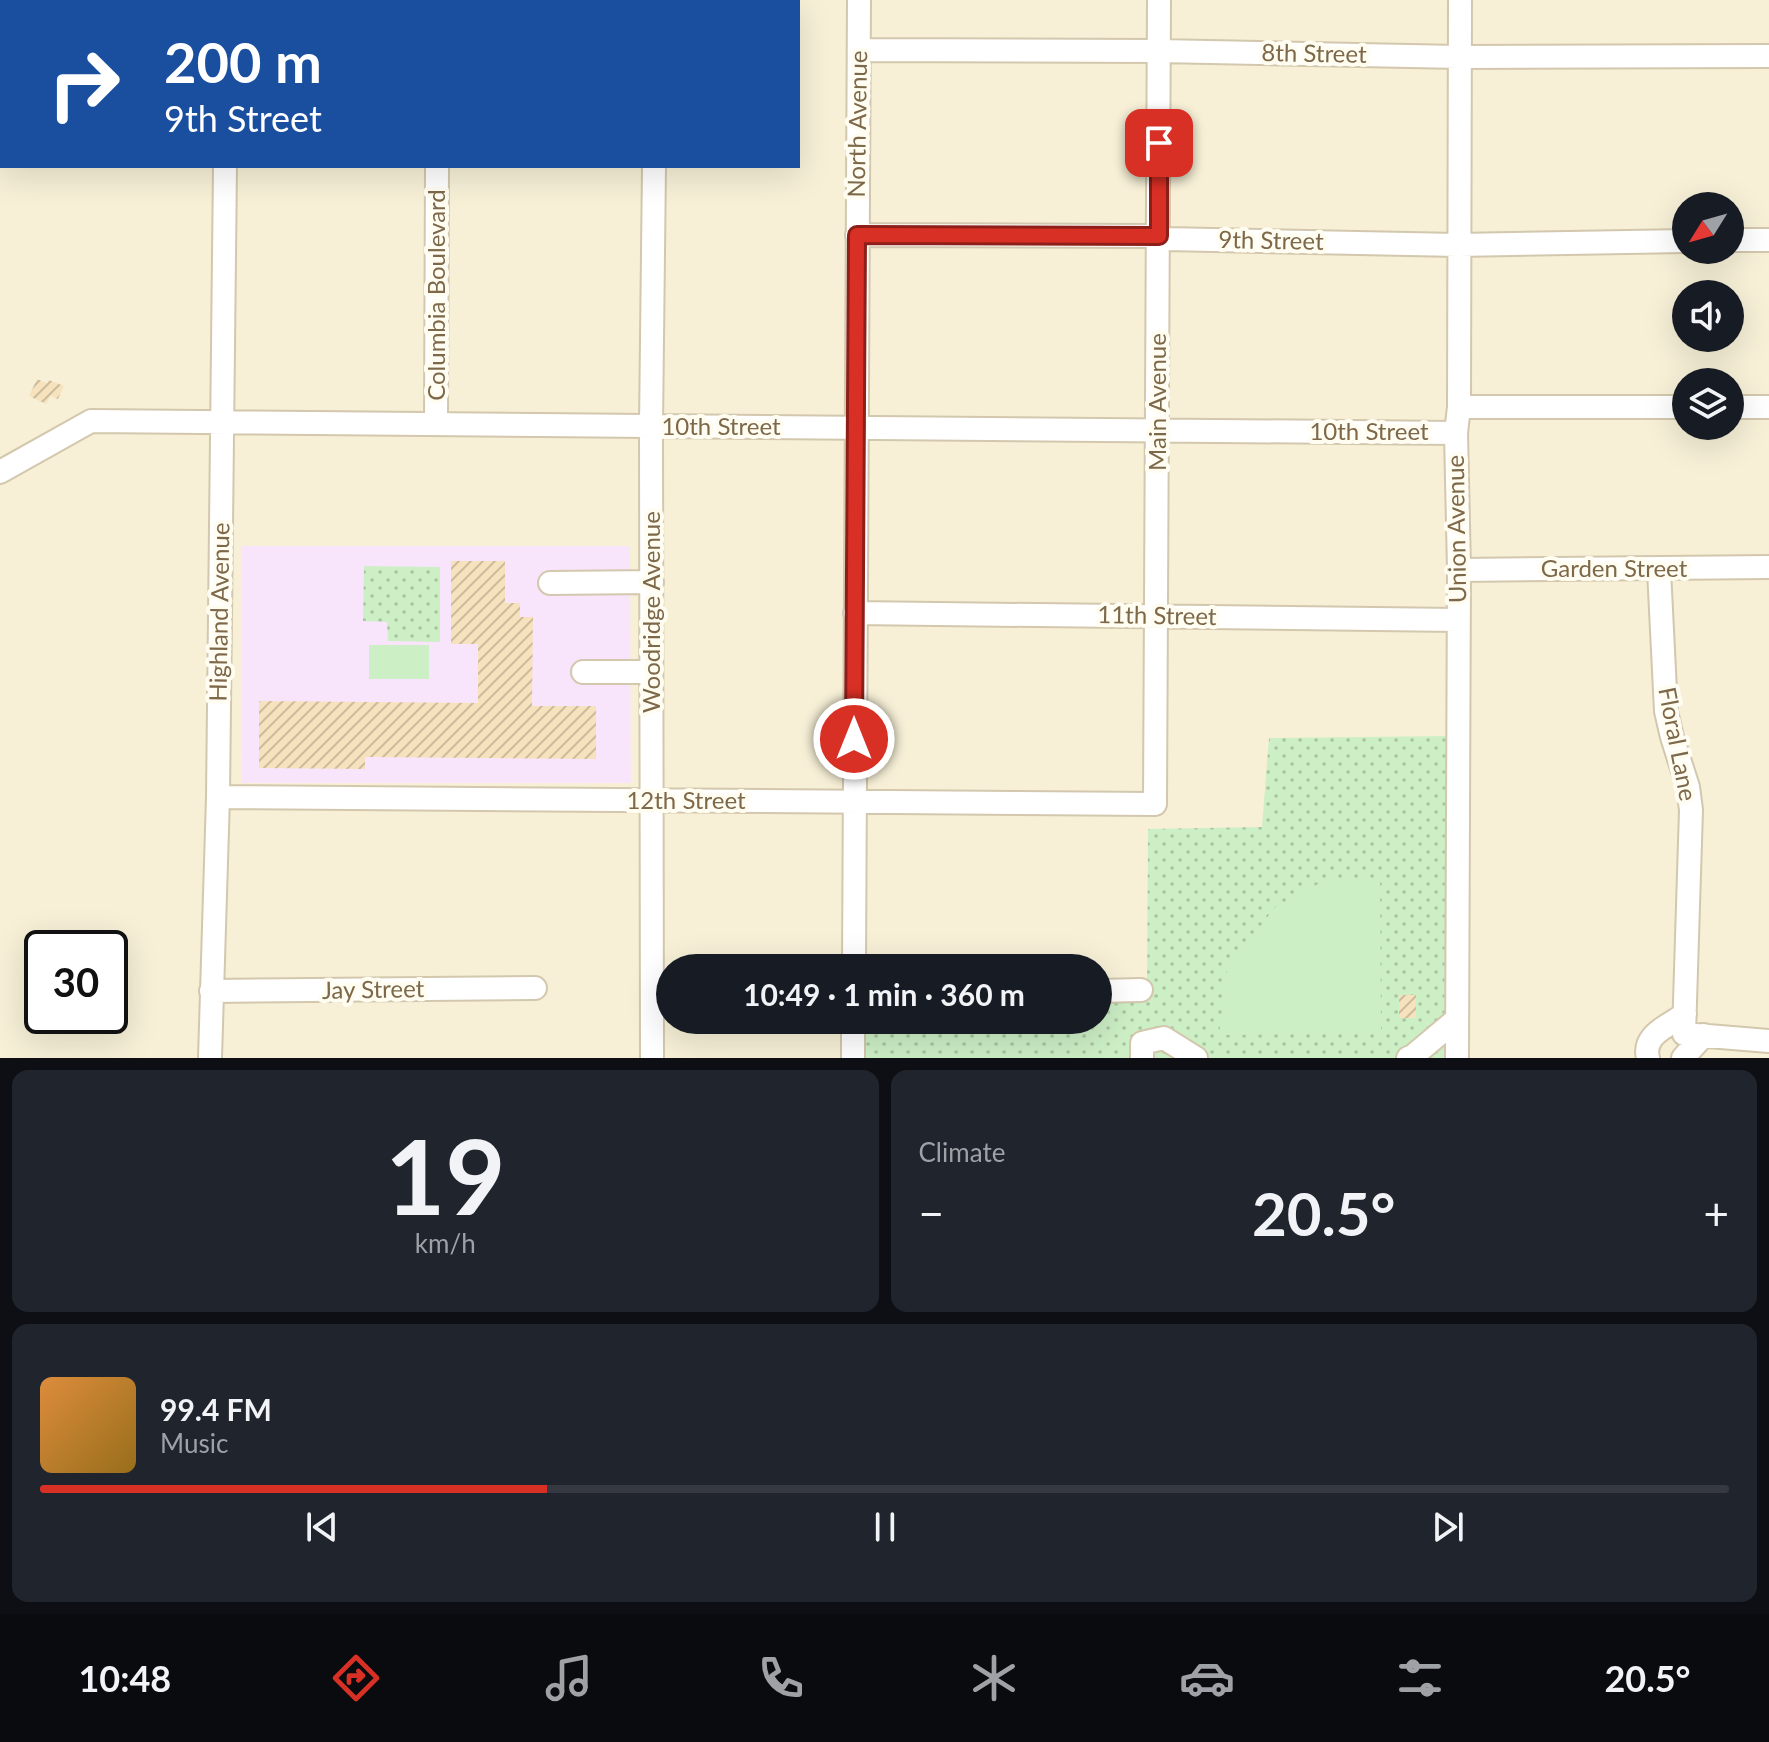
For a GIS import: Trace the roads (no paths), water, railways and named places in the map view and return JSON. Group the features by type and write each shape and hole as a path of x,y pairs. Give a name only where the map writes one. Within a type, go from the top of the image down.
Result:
{"street":[{"name":"North Avenue","path":"854,954 859,0"},
{"name":"Main Avenue","path":"1155,804 1159,0"},
{"name":"Union Avenue","path":"1457,1058 1459,570 1456,433 1459,407 1460,0"},
{"name":"8th Street","path":"859,50 1159,51 1460,57 1769,56"},
{"name":"Highland Avenue","path":"210,1058 218,797 225,168"},
{"name":"Columbia Boulevard","path":"436,424 437,168"},
{"name":"Woodridge Avenue","path":"652,1058 651,426 654,168"},
{"name":"9th Street","path":"857,235 1159,236 1166,239 1458,245 1672,241"},
{"path":"1744,240 1769,240"},
{"name":"10th Street","path":"1459,407 1672,407"},
{"path":"1744,407 1769,407"},
{"name":"10th Street","path":"0,472 91,421 1456,433"},
{"name":"Garden Street","path":"1459,570 1769,567"},
{"name":"Floral Lane","path":"1659,570 1666,711 1688,787 1691,810 1685,1014"},
{"path":"550,583 652,582"},
{"name":"11th Street","path":"855,613 1458,620"},
{"path":"583,672 651,672"},
{"name":"12th Street","path":"218,797 1155,804"},
{"name":"Jay Street","path":"211,991 535,988"},
{"path":"1112,991 1141,990"},
{"path":"1685,1014 1684,1034 1769,1041"},
{"path":"1648,1058 1647,1046 1651,1038 1685,1014"},
{"path":"1408,1058 1457,1019"},
{"path":"853,1034 853,1058"},
{"path":"1683,1058 1704,1035"},
{"path":"1142,1051 1164,1038 1196,1058"}]}
